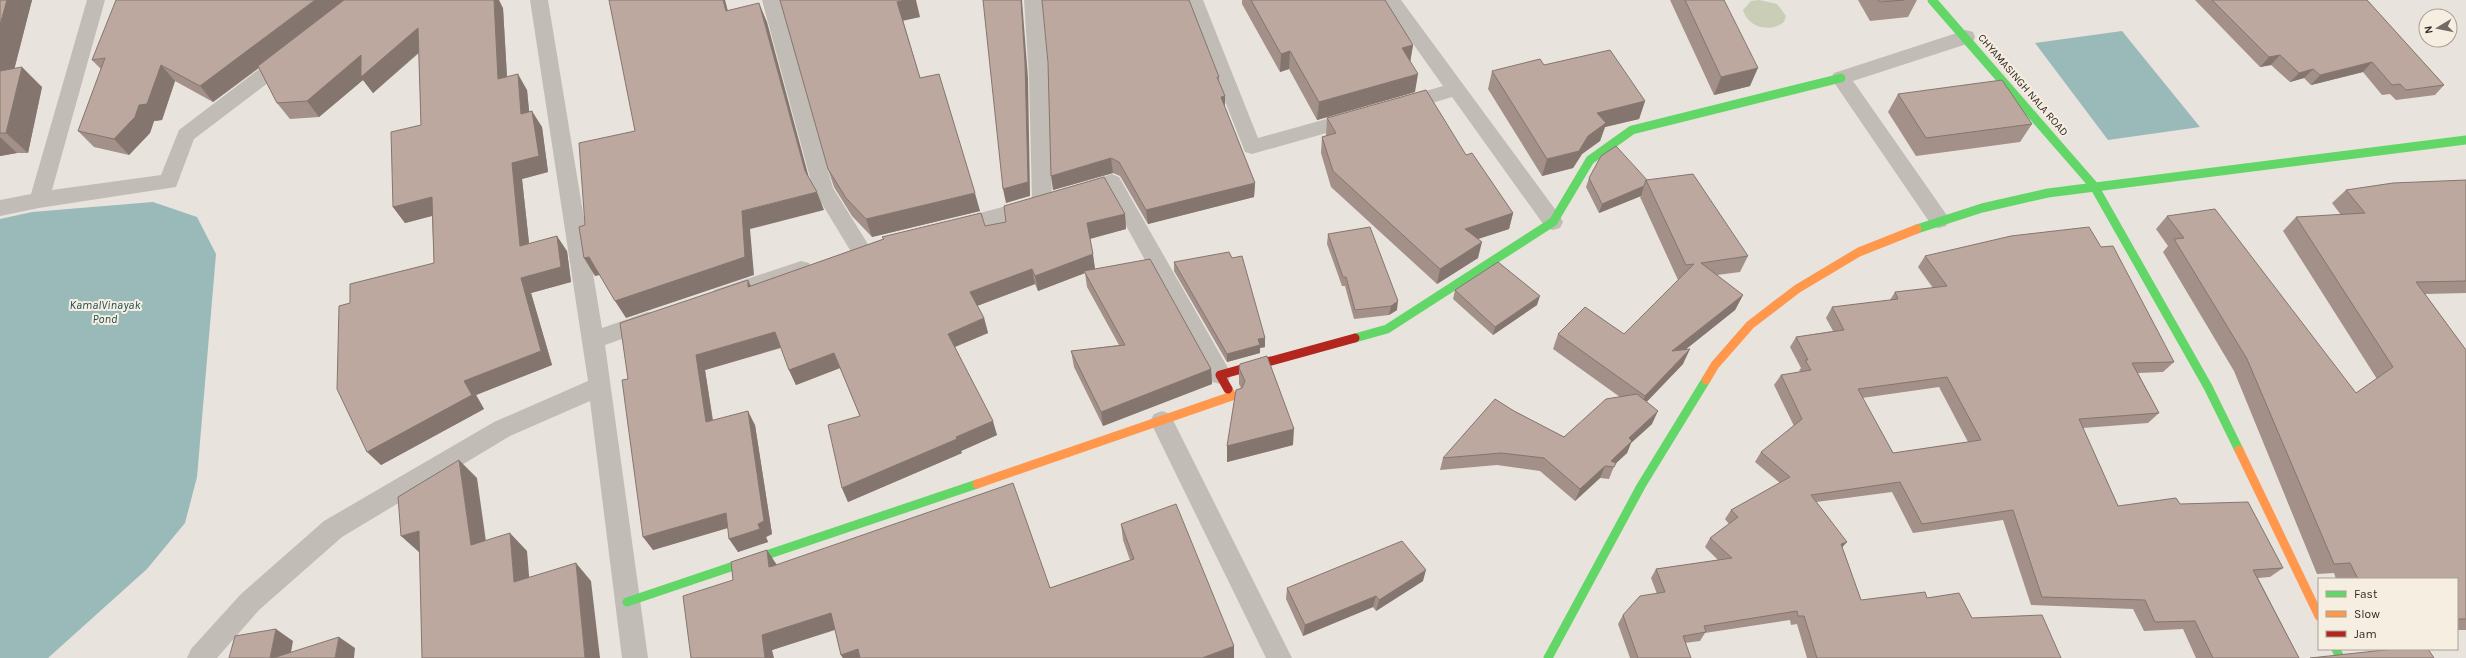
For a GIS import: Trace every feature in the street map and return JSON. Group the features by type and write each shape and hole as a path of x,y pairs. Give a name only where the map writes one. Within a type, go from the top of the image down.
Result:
{"main road":[{"name":"CHYAMASINGH NALA ROAD","path":"1932,0 1966,37 2094,186 2149,280 2208,387 2318,614"},
{"path":"627,602 1232,396 1220,375 1387,329 1553,222 1590,160 1632,130 1841,78"},
{"path":"1548,658 1641,486 1682,416 1715,365 1745,331 1797,290 1859,252 1939,220 2015,201 2094,186 2466,140"}],"street":[{"path":"39,200 53,156 96,0"},
{"path":"539,0 600,386 635,658"},
{"path":"704,302 868,247 823,189 771,0"},
{"path":"1033,0 1039,78 1042,204"},
{"path":"1194,0 1252,147 1457,90"},
{"path":"1391,0 1553,222"},
{"path":"1939,220 1841,78 1966,37"},
{"path":"0,208 39,200 169,182 186,135 300,48"},
{"path":"937,231 1042,204 1112,182 1220,375"},
{"path":"592,340 667,314"},
{"path":"200,658 250,602 333,529 502,429 600,386"},
{"path":"1162,421 1279,658"}],"green space":[{"path":"1759,0 1777,4 1786,16 1784,22 1767,28 1755,25 1750,21 1743,10 1751,1"}],"water":[{"path":"2122,31 2200,127 2108,140 2035,43"},
{"name":"KamalVinayak Pond","path":"153,202 197,217 216,254 197,477 185,523 147,569 48,658 0,658 0,219 32,212"}],"building":[{"path":"0,0 7,0 0,25"},
{"path":"116,0 315,0 200,86 161,65 147,104 139,105 135,117 114,139 78,131 105,58 92,60"},
{"path":"344,0 494,0 498,79 518,74 521,114 532,111 539,156 512,163 520,246 557,236 561,267 521,278 541,351 464,381 472,395 367,452 337,389 339,306 350,303 350,284 434,263 432,197 393,207 391,132 421,125 418,28 361,77 361,55 307,101 277,103 258,66"},
{"path":"609,0 723,0 726,11 759,3 805,171 817,192 742,211 745,257 615,301 589,257 584,258 579,227 585,225 579,143 635,131"},
{"path":"780,0 904,0 897,2 920,78 939,74 975,193 866,219 846,198 828,169"},
{"path":"983,0 1021,0 1025,63 1028,182 1003,189"},
{"path":"1042,0 1189,0 1219,77 1217,77 1225,96 1221,97 1255,183 1146,210 1119,162 1111,158 1051,176 1048,63"},
{"path":"1251,0 1385,0 1413,45 1402,48 1418,74 1319,102 1290,51 1281,54"},
{"path":"1685,0 1724,0 1758,68 1721,77"},
{"path":"1878,0 1904,0 1880,2"},
{"path":"2212,0 2367,0 2444,85 2406,90 2400,84 2392,85 2372,62 2320,75 2313,69 2299,73 2280,55 2269,57"},
{"path":"1610,50 1645,101 1597,113 1606,123 1588,136 1579,151 1547,159 1492,71 1540,59 1544,65"},
{"path":"22,67 6,133 0,133 0,71"},
{"path":"2002,80 2032,124 1926,138 1898,94"},
{"path":"1426,90 1466,155 1472,153 1513,213 1465,229 1482,242 1440,269 1333,171 1322,137 1336,133 1327,118"},
{"path":"1616,146 1647,180 1644,186 1602,204 1589,178 1601,156"},
{"path":"1693,174 1748,256 1701,263 1743,295 1672,351 1690,349 1645,396 1558,334 1585,307 1624,334 1694,264 1686,265 1646,180"},
{"path":"1104,177 1125,214 1087,223 1093,254 1035,276 1032,269 970,292 984,318 948,334 993,421 956,437 957,439 842,488 828,425 860,416 834,353 789,370 775,332 696,355 706,422 748,411 764,521 758,524 760,529 729,539 726,513 643,537 622,380 628,379 620,323 748,280 748,287 884,239 882,237 981,213 985,226 1006,222 1004,206"},
{"path":"2466,180 2466,281 2416,282 2466,350 2466,619 2458,619 2458,578 2358,578 2350,563 2334,564 2247,359 2174,239 2184,238 2167,216 2215,209 2356,393 2393,367 2296,217 2365,213 2346,190 2393,183"},
{"path":"1370,227 1398,301 1391,306 1355,310 1346,277 1343,277 1328,234"},
{"path":"2089,227 2101,247 2113,246 2174,362 2132,363 2159,413 2079,419 2118,506 2176,498 2180,504 2248,502 2283,568 2253,570 2299,658 2213,658 2195,621 2155,622 2145,600 2042,597 2013,510 1922,524 1900,482 1811,495 1847,542 1841,544 1861,600 1925,592 1927,598 1959,593 1972,618 2042,615 2061,658 1817,658 1804,616 1798,616 1797,611 1704,626 1706,632 1683,636 1691,658 1638,658 1623,615 1640,596 1665,592 1656,569 1732,558 1710,538 1738,517 1731,510 1790,477 1761,452 1802,419 1781,375 1811,370 1805,360 1808,360 1796,337 1844,330 1832,307 1898,299 1895,292 1947,286 1925,256 2011,236","holes":["1947,377 1981,440 1893,453 1858,389"]},
{"path":"1229,252 1232,258 1242,256 1265,338 1258,339 1260,345 1227,354 1174,262"},
{"path":"1150,259 1211,369 1101,412 1071,351 1125,345 1084,271"},
{"path":"1498,262 1540,296 1495,327 1455,290"},
{"path":"1267,356 1294,429 1227,446 1236,390 1242,388 1245,381 1239,368 1240,364"},
{"path":"1637,394 1658,411 1629,438 1632,441 1611,461 1616,463 1614,467 1605,466 1580,489 1544,458 1501,453 1443,458 1495,399 1514,411 1564,437 1606,399"},
{"path":"459,460 471,545 510,533 514,582 576,563 585,658 422,658 419,531 401,536 398,497"},
{"path":"1013,483 1050,588 1134,559 1121,524 1176,504 1234,646 1202,658 860,658 858,649 841,655 831,613 762,635 765,658 691,658 683,596 733,580 731,562 767,550 769,567 773,566"},
{"path":"1402,541 1426,570 1379,600 1376,596 1305,625 1287,588"},
{"path":"276,629 270,658 229,658 235,636"},
{"path":"339,637 335,658 273,658"},
{"path":"2385,650 2429,650 2434,658 2310,658"}],"traffic: fast":[{"path":"1932,0 2094,186"},
{"path":"1355,338 1387,329 1553,222 1590,160 1632,130 1841,78"},
{"path":"1917,229 1949,217 2048,193 2116,183 2466,140"},
{"path":"2094,186 2208,387 2239,450"},
{"path":"1548,658 1641,486 1706,380"},
{"path":"627,602 977,484"},
{"path":"2336,650 2340,658"}],"traffic: slow":[{"path":"1706,380 1715,365 1750,325 1797,289 1859,252 1917,229"},
{"path":"977,484 1232,396 1228,389"},
{"path":"2239,450 2318,614"}],"traffic: jam":[{"path":"1228,389 1220,375 1355,338"}]}
